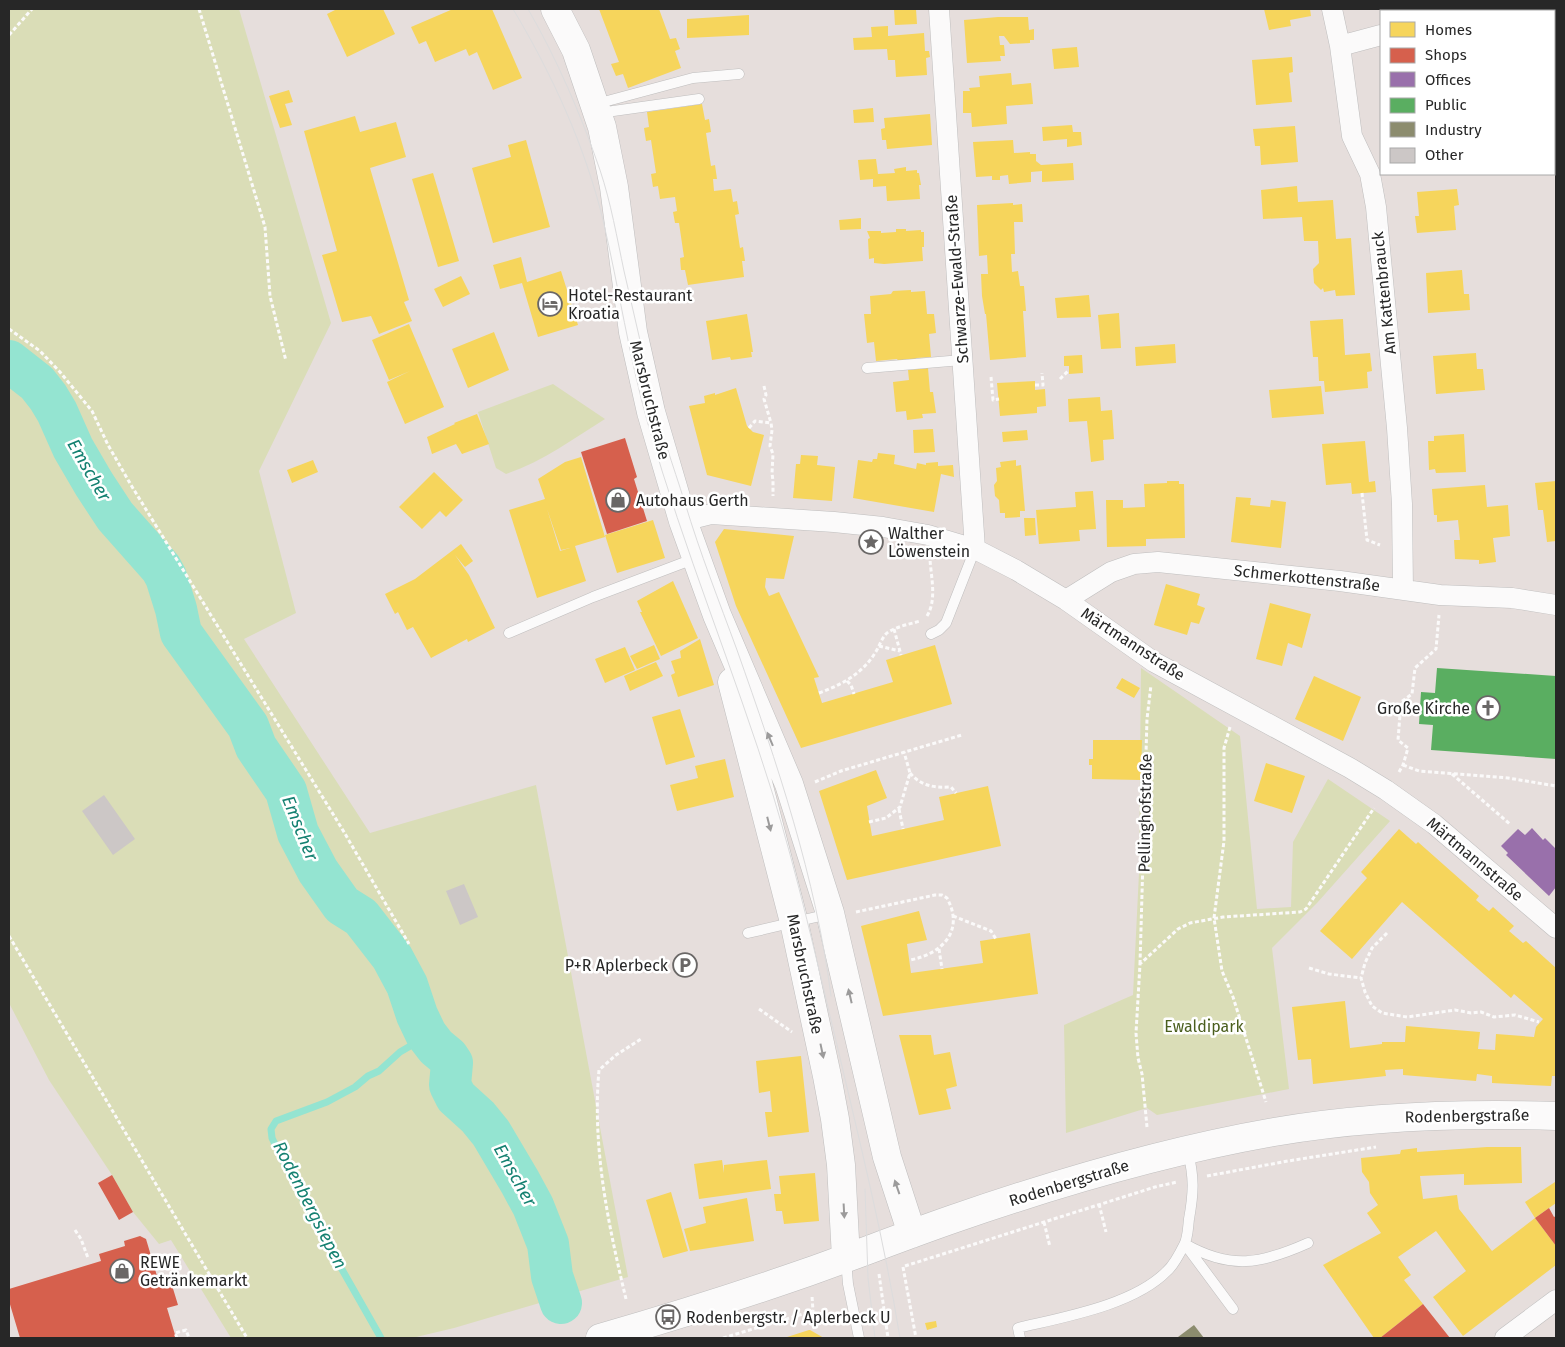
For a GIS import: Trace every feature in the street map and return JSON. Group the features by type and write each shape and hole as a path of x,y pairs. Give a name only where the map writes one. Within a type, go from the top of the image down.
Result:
{"street":[{"name":"Marsbruchstraße","path":"555,9 576,50 602,127 614,187 627,292 638,358 651,412 683,521 717,615 791,791 830,916 887,1157 912,1234"},
{"name":"Schwarze-Ewald-Straße","path":"939,9 974,550"},
{"name":"Am Kattenbrauck","path":"1332,9 1340,46 1352,136 1370,174 1376,207 1397,428 1402,504 1403,589"},
{"path":"1340,46 1380,35"},
{"name":"Märtmannstraße","path":"683,521 711,514 772,517 873,526 928,535 974,550 1016,570 1066,600 1154,662 1350,768 1386,790 1434,824 1556,928"},
{"name":"Schmerkottenstraße","path":"1066,600 1111,572 1134,564 1158,562 1403,589 1440,595 1512,598 1556,605"},
{"name":"Marsbruchstraße","path":"717,615 739,716 757,777 794,922 835,1118 841,1165 847,1271"},
{"name":"Rodenbergstraße","path":"600,1338 738,1296 847,1271 912,1234 1058,1186 1188,1150 1275,1132 1394,1117 1556,1116"},
{"path":"1505,1338 1556,1300"}],"lane":[{"path":"596,109 693,78 739,74"},
{"path":"596,109 699,98"},
{"path":"867,368 962,360"},
{"path":"930,634 939,630 946,623 974,550"},
{"path":"510,633 592,597 697,558"},
{"path":"748,934 794,922 830,916"},
{"path":"1020,1338 1018,1328 1068,1316 1124,1298 1144,1289 1168,1271 1185,1244 1194,1196 1194,1179 1188,1150"},
{"path":"1185,1244 1201,1253 1221,1260 1250,1262 1283,1254 1308,1243"},
{"path":"1185,1244 1233,1309"},
{"name":"Marsbruchstraße","path":"847,1271 859,1338"}],"path":[{"path":"9,35 32,9"},
{"path":"199,9 265,226 270,296 286,361"},
{"path":"9,329 40,351 92,411 108,445 131,485 314,783 409,944"},
{"path":"1060,378 1069,370"},
{"path":"1035,385 1043,385 1042,374"},
{"path":"991,377 992,400 999,399"},
{"path":"764,386 766,396 764,399 772,430 770,446 773,454 772,473 774,481 772,517"},
{"path":"749,428 755,421 771,424"},
{"path":"1362,493 1367,540 1402,552"},
{"path":"819,693 839,686 865,666 885,635 894,629 924,620 931,607 932,598 928,535"},
{"path":"1140,964 1178,929 1190,923 1214,918 1300,912 1306,909 1403,765 1408,748 1398,740 1401,702 1412,694 1415,668 1436,649 1440,595"},
{"path":"894,629 901,655"},
{"path":"879,646 900,651"},
{"name":"Pellinghofstraße","path":"1147,1127 1136,1034 1140,964 1147,719 1154,662"},
{"path":"847,681 851,685 854,694"},
{"path":"1238,708 1224,748 1224,841 1214,918 1222,971 1233,997 1266,1102"},
{"path":"791,791 841,771 962,735"},
{"path":"904,752 910,773 920,782 939,788 951,786 956,793"},
{"path":"1403,765 1419,771 1508,778 1556,786"},
{"path":"903,829 899,809 910,773"},
{"path":"1452,774 1511,825"},
{"path":"869,822 886,818 899,809"},
{"path":"830,916 942,895 950,903 953,916 950,935 939,949 922,958 910,960"},
{"path":"953,916 991,932 996,939"},
{"path":"1387,934 1372,948 1360,978 1372,1006 1382,1013 1407,1017 1455,1010 1471,1013 1481,1012 1494,1017 1515,1015 1539,1022"},
{"path":"9,936 247,1338"},
{"path":"939,949 942,969"},
{"path":"1309,968 1329,974 1360,978"},
{"path":"760,1009 798,1036"},
{"path":"626,1299 612,1244 601,1179 597,1091 599,1070 616,1055 641,1039"},
{"path":"916,1338 902,1267 1156,1187 1288,1161 1384,1146"},
{"path":"1100,1204 1106,1232"},
{"path":"1044,1222 1050,1246"},
{"path":"75,1230 82,1240 88,1258"},
{"path":"723,1338 813,1311 812,1296 847,1271"},
{"path":"879,1274 888,1338"},
{"path":"177,1338 175,1333 186,1330 189,1338"}],"green space":[{"path":"9,9 239,9 331,323 259,471 296,613 244,639 370,833 536,785 628,1277 454,1328 412,1338 231,1338 171,1240 159,1244 133,1212 112,1175 49,1080 9,1003"},
{"path":"553,384 605,419 545,457 506,474 496,468 478,412"},
{"name":"Ewaldipark","path":"1141,668 1240,736 1257,909 1291,907 1293,842 1328,779 1390,821 1317,903 1272,948 1289,1089 1157,1115 1147,1108 1066,1133 1064,1025 1133,995 1139,873"}],"building: Homes":[{"path":"337,9 383,9 395,34 347,57 327,14"},
{"path":"453,9 492,9 522,78 493,90 477,52 469,56 466,49 435,62 426,41 419,44 411,27"},
{"path":"599,9 659,9 670,39 676,38 680,49 675,51 681,68 628,88 623,74 616,76 611,64 619,62"},
{"path":"894,9 916,9 917,24 895,25"},
{"path":"1264,9 1310,9 1311,16 1290,20 1291,26 1269,30"},
{"path":"749,15 749,35 687,38 687,19"},
{"path":"1028,17 1029,30 1034,29 1034,40 1030,40 1030,43 1010,44 1004,36 999,36 1000,45 1004,45 1005,56 1000,56 1001,61 967,63 964,20"},
{"path":"888,26 888,36 924,33 925,51 929,51 930,57 926,58 927,75 896,77 895,60 888,60 887,49 854,50 853,38 872,37 871,27"},
{"path":"1077,47 1079,67 1054,69 1052,49"},
{"path":"1292,57 1293,72 1289,73 1292,102 1256,105 1252,60"},
{"path":"1011,73 1012,85 1031,83 1033,104 1006,106 1007,124 972,127 971,113 963,113 963,91 970,91 969,88 980,87 979,76"},
{"path":"289,90 293,102 285,104 292,125 280,128 269,96"},
{"path":"702,104 705,120 709,119 711,132 706,133 711,166 715,165 717,179 713,179 714,191 731,189 733,202 737,201 739,214 735,215 740,248 743,247 745,261 742,261 744,277 688,285 685,270 681,270 680,258 684,257 679,223 675,223 673,212 677,211 675,197 660,199 658,186 653,187 651,174 656,173 651,140 646,141 644,128 649,127 647,112"},
{"path":"873,108 874,122 854,123 853,110"},
{"path":"930,114 932,145 887,149 886,140 882,140 881,129 885,128 884,118"},
{"path":"355,116 360,132 396,122 406,157 370,168 409,300 404,302 412,321 379,334 371,316 342,322 322,255 337,251 304,131"},
{"path":"1072,125 1073,132 1081,132 1082,145 1067,147 1067,139 1043,141 1042,127"},
{"path":"1295,126 1298,162 1261,165 1260,146 1255,146 1253,129"},
{"path":"526,140 550,227 493,243 472,168 511,157 508,145"},
{"path":"1013,140 1014,153 1030,152 1030,154 1036,154 1036,161 1041,165 1073,163 1074,180 1042,182 1042,171 1031,172 1031,182 1009,184 1008,175 1000,176 1000,180 992,180 992,176 976,177 973,142"},
{"path":"876,159 878,174 895,173 894,169 906,167 906,171 917,170 921,185 919,185 920,199 887,201 886,186 873,187 873,179 860,180 858,160"},
{"path":"433,173 459,261 438,267 412,179"},
{"path":"1297,186 1298,202 1333,200 1336,239 1351,238 1355,295 1336,296 1335,290 1324,292 1323,288 1321,290 1314,283 1313,269 1319,263 1318,241 1304,241 1302,217 1263,219 1261,190"},
{"path":"1457,189 1459,205 1454,206 1456,230 1417,233 1415,216 1419,216 1417,192"},
{"path":"1013,203 1013,205 1022,204 1023,222 1014,222 1015,254 1011,254 1012,272 1018,271 1020,286 1024,286 1026,311 1023,311 1026,357 990,360 981,274 988,274 987,255 979,256 977,205"},
{"path":"861,218 861,229 840,230 839,220"},
{"path":"896,229 906,229 906,231 921,230 921,232 924,232 923,261 884,264 874,263 874,258 869,259 868,239 870,238 867,231 881,231 881,233 896,232"},
{"name":"Hotel-Restaurant Kroatia","path":"521,257 527,282 561,271 578,325 538,337 522,283 500,289 493,265"},
{"path":"1462,270 1464,294 1469,294 1470,310 1428,313 1426,273"},
{"path":"461,276 470,294 443,307 434,289"},
{"path":"911,290 911,292 925,291 927,314 934,314 936,333 929,334 931,357 916,358 917,361 899,362 897,359 876,361 874,342 867,343 864,314 871,314 870,296 891,294 893,291"},
{"path":"1089,295 1091,317 1057,318 1055,298"},
{"path":"1119,313 1121,348 1101,349 1098,315"},
{"path":"747,314 753,352 751,352 752,357 731,360 730,357 712,360 706,321"},
{"path":"1343,319 1345,355 1370,353 1372,371 1367,372 1368,388 1325,392 1324,381 1319,381 1318,357 1313,357 1310,321"},
{"path":"409,324 444,407 405,424 387,382 410,371 389,380 372,340"},
{"path":"494,332 509,370 468,388 452,349"},
{"path":"1175,344 1176,363 1136,366 1135,347"},
{"path":"1476,353 1477,369 1483,369 1485,390 1436,394 1433,356"},
{"path":"1082,355 1083,373 1069,374 1069,366 1064,366 1064,356"},
{"path":"928,368 930,392 933,392 936,413 922,414 923,418 907,420 906,411 896,412 893,382 909,380 908,370"},
{"path":"1035,381 1035,390 1045,389 1046,406 1037,407 1037,413 1000,416 997,383"},
{"path":"1321,386 1324,414 1272,418 1269,390"},
{"path":"736,388 747,426 753,432 764,435 751,486 707,475 689,406 705,403 704,396 715,393 715,395"},
{"path":"1100,397 1101,411 1112,410 1114,439 1103,440 1104,460 1091,462 1087,421 1069,422 1068,399"},
{"path":"477,414 489,444 462,454 456,444 432,454 427,437"},
{"path":"933,429 935,452 914,453 913,430"},
{"path":"1027,430 1028,440 1003,442 1002,432"},
{"path":"1464,434 1466,472 1436,473 1435,469 1429,470 1428,441 1434,441 1434,436"},
{"path":"1365,441 1369,482 1375,481 1376,492 1352,494 1351,483 1326,485 1322,444"},
{"path":"878,453 895,455 894,464 916,469 917,463 926,465 926,463 938,462 938,466 953,465 954,477 941,474 934,512 853,498 858,460 872,462 873,459 877,459"},
{"path":"801,455 818,456 817,465 835,467 832,501 793,498 796,464 800,464"},
{"path":"581,457 605,537 575,546 586,581 537,598 509,510 545,499 538,479 565,462","holes":["547,509 561,550 570,548 560,551"]},
{"path":"313,460 318,472 292,483 287,470"},
{"path":"1016,460 1016,466 1021,465 1025,511 1020,511 1020,517 1005,518 1005,513 1000,513 999,500 995,496 996,468 1001,467 1000,462"},
{"path":"434,472 463,500 446,517 440,511 422,529 399,507"},
{"path":"1167,481 1179,481 1179,484 1184,484 1185,538 1146,539 1146,546 1107,547 1106,500 1123,500 1123,508 1145,507 1144,484 1167,483"},
{"path":"1556,481 1556,541 1547,542 1543,510 1538,510 1535,483"},
{"path":"1485,485 1487,507 1508,505 1510,536 1493,538 1496,562 1479,564 1479,560 1455,559 1454,540 1460,540 1458,520 1437,522 1437,515 1434,515 1432,489"},
{"path":"1093,491 1096,529 1079,530 1080,541 1039,544 1036,510 1076,507 1075,492"},
{"path":"1236,497 1251,498 1250,505 1270,507 1271,500 1286,502 1281,548 1231,542"},
{"path":"1024,518 1035,518 1036,535 1025,536"},
{"path":"653,520 665,558 617,573 605,535"},
{"path":"724,529 794,536 784,579 766,578 765,587 769,596 779,592 819,677 814,678 822,703 893,682 886,660 935,645 952,704 801,748 736,606 715,542"},
{"path":"461,544 473,561 465,567 455,555 469,575 495,628 468,642 467,639 431,658 413,627 407,630 398,612 395,614 385,594 415,579"},
{"path":"673,581 698,638 661,656 640,612 642,612 637,601"},
{"path":"1166,584 1200,594 1197,605 1205,608 1199,624 1191,622 1187,635 1154,625"},
{"path":"1270,603 1311,614 1302,648 1288,643 1282,666 1256,659"},
{"path":"700,639 714,685 678,697 671,675 675,673 671,661 681,658 680,651"},
{"path":"654,645 660,659 637,669 630,656"},
{"path":"625,647 635,670 605,683 595,659"},
{"path":"656,662 663,676 630,691 624,676"},
{"path":"1314,676 1361,697 1343,741 1295,719"},
{"path":"1122,678 1140,688 1134,698 1116,688"},
{"path":"680,709 695,757 666,765 652,717"},
{"path":"1093,740 1142,740 1141,780 1092,779 1092,765 1089,765 1089,759 1093,759"},
{"path":"725,759 734,797 677,811 670,785 698,778 695,766"},
{"path":"1266,763 1305,776 1292,813 1254,801"},
{"path":"876,770 887,798 867,806 872,836 944,820 939,797 988,786 1001,846 847,880 819,791"},
{"path":"1399,829 1416,844 1418,842 1479,896 1476,900 1489,911 1493,907 1514,926 1509,931 1523,943 1526,941 1556,968 1556,1076 1552,1076 1551,1086 1492,1083 1492,1076 1477,1074 1476,1081 1403,1075 1403,1069 1385,1070 1386,1076 1313,1084 1311,1059 1298,1060 1292,1007 1345,1001 1350,1048 1382,1044 1382,1042 1405,1042 1406,1026 1480,1032 1478,1049 1495,1050 1496,1034 1534,1037 1536,1027 1543,1019 1514,994 1511,998 1402,902 1352,959 1320,931 1367,878 1361,872"},
{"path":"919,911 927,940 907,944 911,973 983,963 980,941 1030,933 1038,994 883,1016 861,926"},
{"path":"899,1035 931,1035 934,1055 950,1052 957,1086 946,1089 951,1109 919,1115"},
{"path":"801,1056 809,1132 768,1137 765,1112 772,1112 770,1091 759,1093 756,1061"},
{"path":"1487,1147 1521,1147 1522,1183 1464,1185 1464,1174 1420,1176 1423,1199 1457,1195 1459,1209 1492,1251 1535,1218 1556,1246 1556,1265 1463,1336 1433,1297 1466,1271 1436,1231 1398,1257 1411,1275 1404,1280 1423,1304 1380,1338 1374,1338 1323,1265 1381,1233 1367,1213 1378,1205 1370,1193 1369,1182 1362,1172 1361,1158 1400,1154 1401,1150 1417,1148 1417,1152"},
{"path":"722,1160 724,1173 724,1165 767,1160 771,1189 699,1199 694,1164"},
{"path":"815,1173 819,1221 784,1224 782,1211 776,1211 774,1194 781,1194 779,1176"},
{"path":"1555,1182 1556,1203 1535,1218 1525,1202"},
{"path":"671,1192 688,1251 663,1258 646,1200"},
{"path":"747,1198 754,1241 690,1251 684,1229 706,1223 703,1207"},
{"path":"936,1321 937,1327 927,1330 925,1323"},
{"path":"810,1330 824,1338 784,1338"}],"building: Shops":[{"name":"Autohaus Gerth","path":"625,438 637,477 634,479 647,521 607,534 581,452"},
{"path":"112,1175 133,1212 119,1220 98,1183"},
{"path":"1549,1208 1554,1217 1556,1216 1556,1246 1535,1218"},
{"path":"140,1236 146,1239 160,1286 171,1282 178,1305 167,1308 176,1338 20,1338 9,1301 9,1289 101,1261 99,1254 125,1246 124,1241"},
{"path":"1423,1304 1450,1338 1380,1338"}],"building: Offices":[{"path":"1532,828 1543,840 1545,838 1556,849 1556,887 1549,896 1506,855 1508,853 1501,846 1518,829 1525,835"}],"building: Public":[{"name":"Große Kirche","path":"1437,668 1556,676 1556,759 1431,750 1433,725 1419,724 1421,692 1435,693"}],"building: Industry":[{"path":"1194,1325 1204,1338 1178,1337"}],"building: Other":[{"path":"104,795 135,839 113,855 82,811"},
{"path":"464,884 478,917 460,925 446,891"}],"waterway":[{"name":"Emscher","path":"9,361 37,383 48,397 73,448 115,516 161,568 166,577 176,609 181,633 248,726 256,747 286,791 298,833 318,871 342,905 361,917 392,957 407,985 417,1015 426,1034 452,1063 450,1085 456,1097 478,1117 491,1133 533,1206 548,1244 552,1276 561,1303"},
{"name":"Rodenbergsiepen","path":"381,1338 311,1215 272,1138 271,1129 276,1121 327,1102 355,1087 412,1045 424,1030"}],"tram line":[{"path":"513,9 541,59 566,111 596,192 635,373 648,424 677,518 773,795 807,920 863,1155 887,1264 900,1338"},
{"path":"528,9 568,88 604,182 666,446 697,540 752,692 793,821 816,908 831,996"},
{"path":"865,1189 868,1278 875,1338"}],"place":[{"name":"Hotel-Restaurant Kroatia","path":"550,304"},
{"name":"Autohaus Gerth","path":"618,500"},
{"name":"Walther Löwenstein","path":"871,542"},
{"name":"Große Kirche","path":"1488,708"},
{"name":"P+R Aplerbeck","path":"685,965"},
{"name":"REWE Getränkemarkt","path":"122,1271"},
{"name":"Rodenbergstr. / Aplerbeck U","path":"668,1317"}]}
